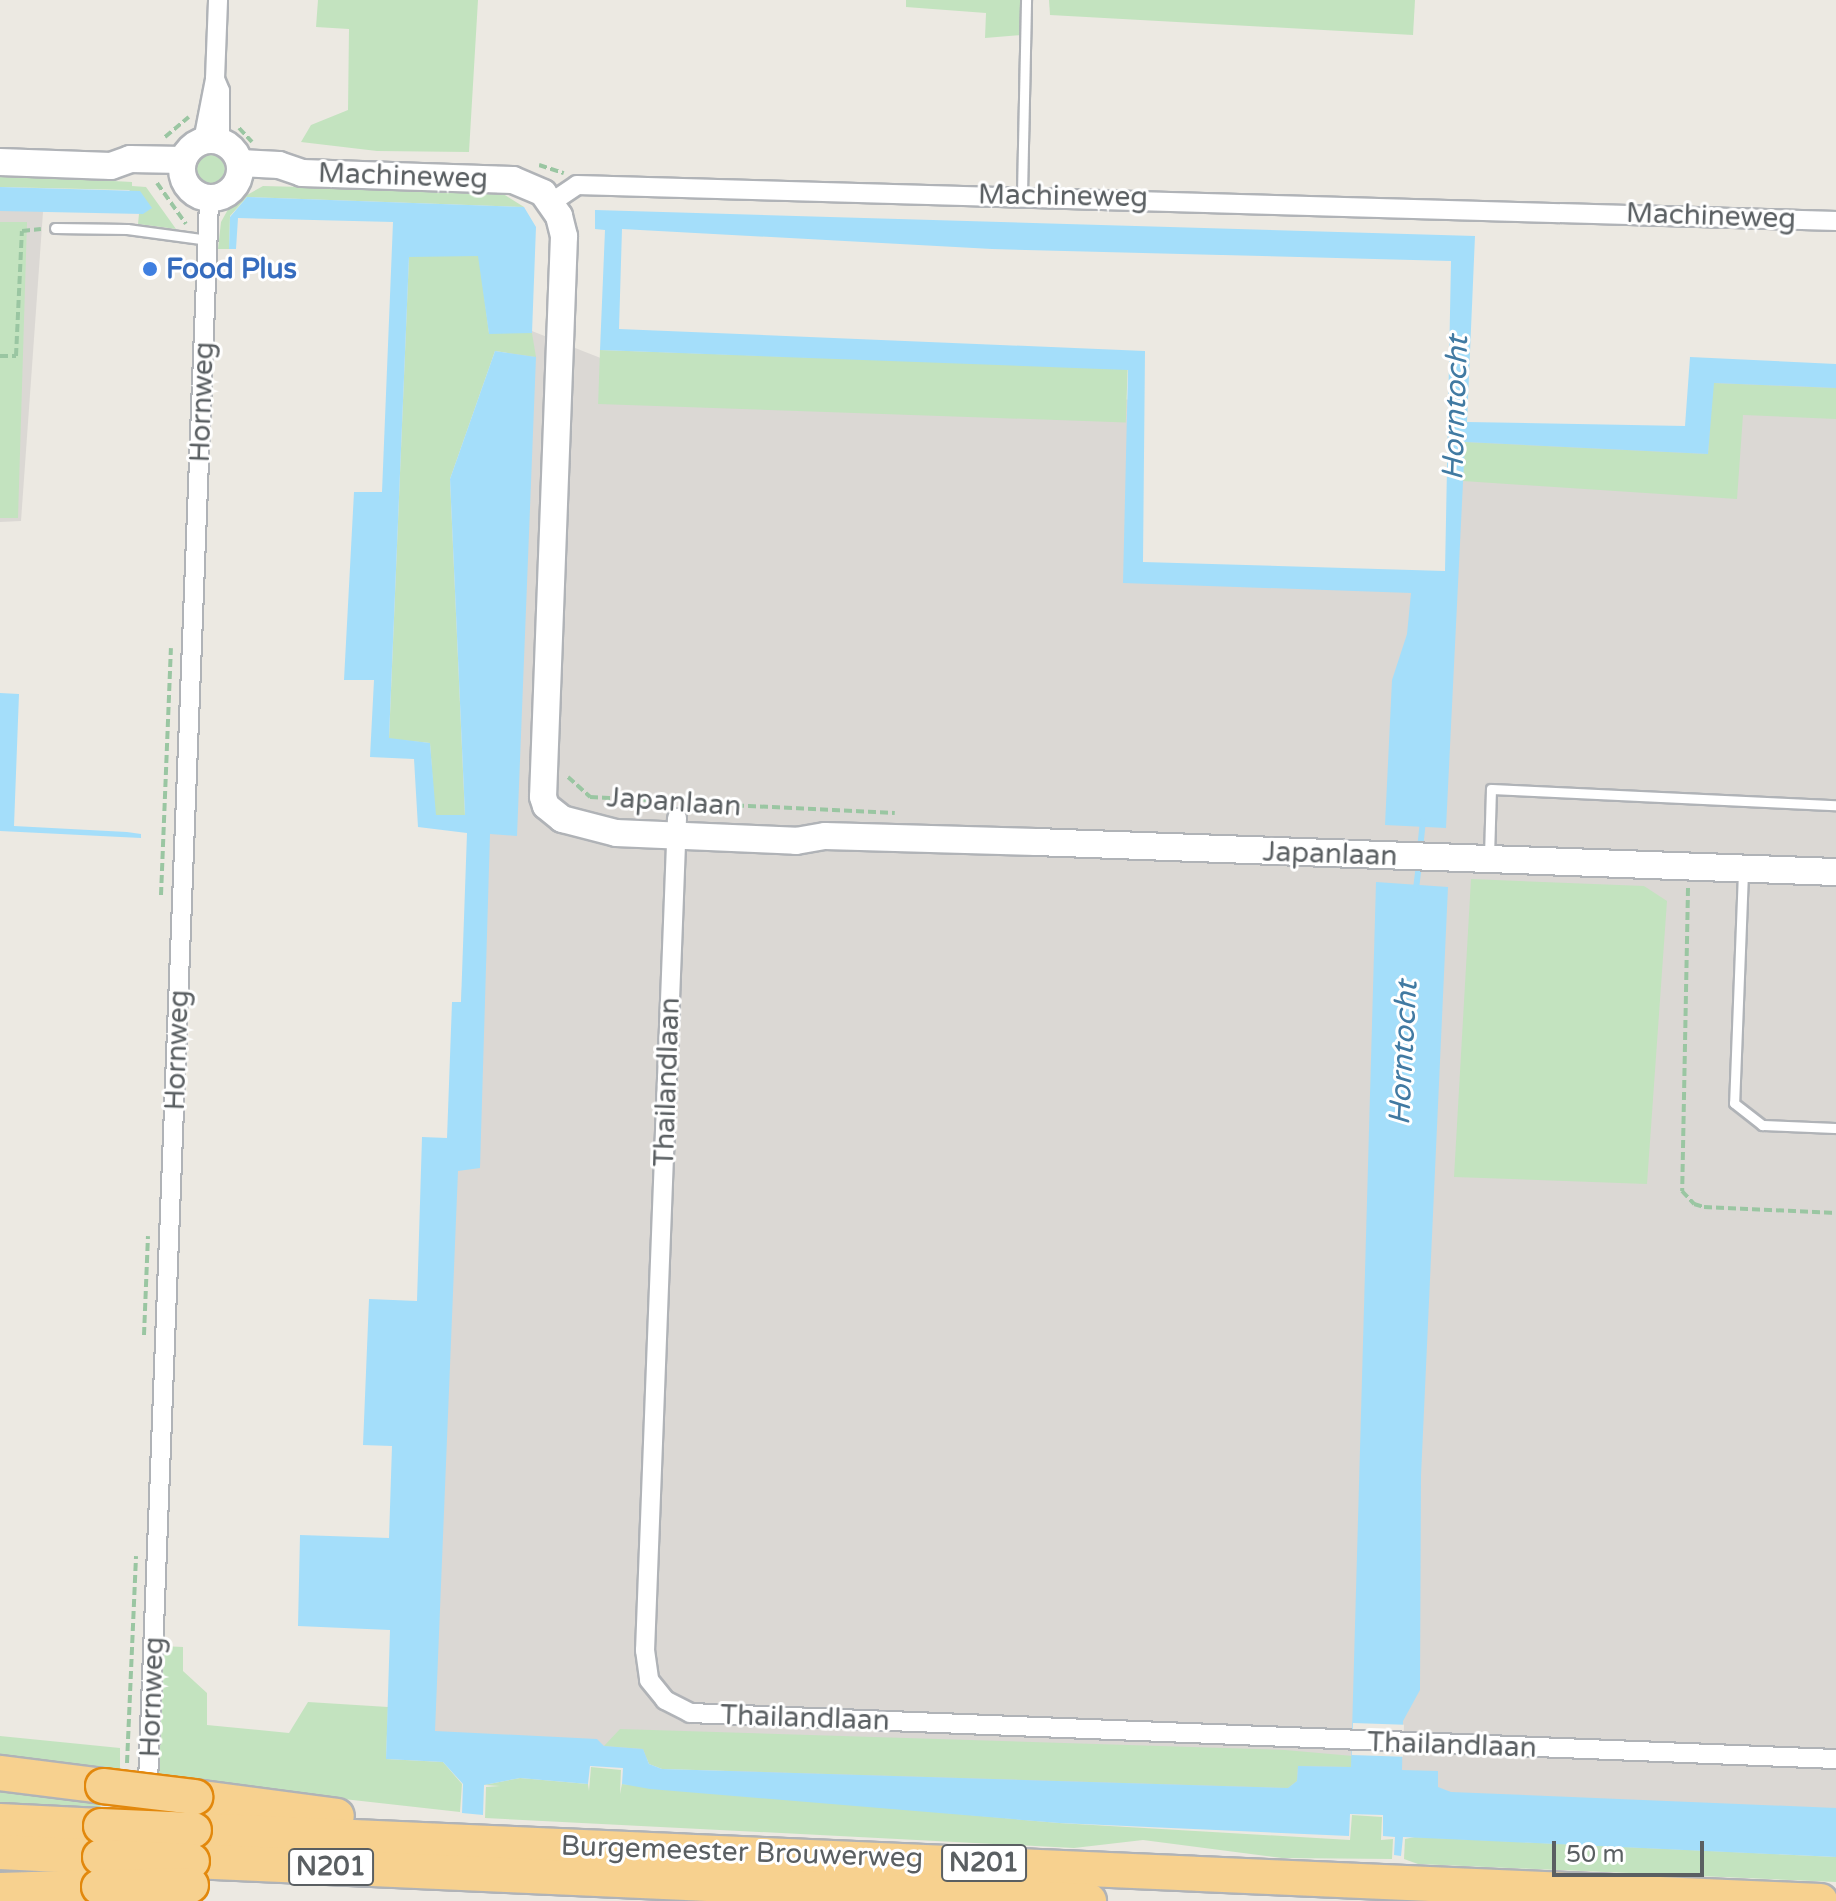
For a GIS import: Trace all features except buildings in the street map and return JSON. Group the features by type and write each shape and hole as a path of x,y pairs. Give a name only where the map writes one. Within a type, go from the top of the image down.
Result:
{"highway":[{"name":"N201","path":"0,1773 103,1786 193,1843"},
{"name":"Burgemeester Brouwerweg","path":"0,1852 100,1856 348,1817 422,1839 1820,1901"},
{"name":"Burgemeester Brouwerweg","path":"0,1821 100,1856"},
{"name":"N201","path":"0,1890 100,1856 193,1843"},
{"name":"Burgemeester Brouwerweg","path":"193,1843 469,1873 1089,1901"}],"street":[{"path":"183,169 211,141 221,100 215,79 218,0"},
{"path":"183,169 189,188 209,198 227,194 239,171 233,149 211,141"},
{"path":"0,162 111,166 157,160 183,169"},
{"name":"Machineweg","path":"239,171 279,165 302,173 513,180 552,202 577,185 1022,194 1836,221"},
{"name":"Hornweg","path":"143,1901 209,198"},
{"name":"Japanlaan","path":"552,202 564,236 543,797 562,819 593,824 616,833 676,827 796,841 825,836 1836,872"},
{"name":"Thailandlaan","path":"676,827 645,1650 645,1668 655,1691 690,1713 1836,1759"}],"lane":[{"path":"1022,194 1026,0"},
{"path":"55,228 208,240"},
{"path":"1489,859 1491,789 1836,805"},
{"path":"1743,869 1734,1103 1762,1125 1836,1128"}],"path":[{"path":"187,237 184,218 157,160 189,117"},
{"path":"0,356 16,356 22,231 55,228"},
{"name":"Japanlaan","path":"565,774 590,797 898,813"},
{"path":"1690,866 1682,1191 1704,1207 1836,1213"}],"shaded area":[{"path":"0,197 44,198 21,521 0,522"},
{"path":"509,322 626,368 1135,400 1130,571 1455,580 1461,433 1695,444 1702,378 1836,381 1836,1831 880,1794 616,1754 409,1737"}],"green space":[{"path":"318,0 478,0 469,152 377,151 301,142 311,125 348,110 349,29 316,27"},
{"path":"906,0 1022,0 1021,35 985,38 986,13 906,7"},
{"path":"1049,0 1415,0 1413,35 1050,15"},
{"path":"210,155 221,159 225,170 221,181 210,185 199,181 195,170 199,159"},
{"path":"0,175 132,182 132,186 146,187 176,229 138,224 139,214 150,208 129,190 0,187"},
{"path":"263,186 500,192 524,207 247,197 230,216 229,249 218,249 221,222 231,204"},
{"path":"0,222 27,222 18,518 0,518"},
{"path":"409,256 479,256 489,333 532,333 536,357 495,351 450,479 465,816 435,815 430,743 389,739"},
{"path":"600,350 1128,368 1126,422 598,404"},
{"path":"1713,383 1836,388 1836,419 1743,415 1737,499 1463,481 1465,442 1708,454"},
{"path":"1471,879 1644,886 1667,901 1647,1184 1454,1177"},
{"path":"162,1646 183,1647 183,1671 207,1693 207,1725 289,1733 308,1702 388,1707 386,1759 443,1762 462,1784 460,1812 155,1778"},
{"path":"620,1729 1285,1750 1353,1756 1351,1767 1298,1766 1297,1781 1288,1788 662,1769 649,1764 643,1749 604,1746"},
{"path":"0,1736 120,1748 120,1772 0,1768"},
{"path":"591,1767 621,1770 620,1794 622,1784 1059,1823 1350,1840 1352,1815 1382,1817 1381,1840 1393,1839 1392,1859 1282,1858 1143,1840 1074,1848 485,1818 486,1787 500,1786 484,1785 520,1778 588,1784 589,1791"},
{"path":"0,1781 101,1796 100,1814 0,1809"},
{"path":"1415,1837 1836,1857 1836,1882 1418,1864 1404,1859 1405,1839"}],"water":[{"path":"0,187 140,191 152,208 143,214 0,211"},
{"path":"247,197 524,207 536,227 532,333 489,334 478,256 409,257 389,738 430,743 436,815 465,815 450,479 495,351 536,357 517,836 490,834 480,1168 458,1171 435,1731 597,1739 604,1746 643,1749 649,1764 662,1769 1288,1788 1297,1781 1298,1766 1351,1767 1376,882 1448,887 1421,1476 1420,1690 1403,1721 1402,1770 1438,1771 1438,1787 1451,1792 1836,1808 1836,1857 1403,1837 1401,1856 1394,1855 1395,1837 1383,1836 1383,1815 1350,1814 1349,1836 1059,1823 650,1789 622,1784 623,1768 590,1766 588,1784 520,1778 484,1785 483,1815 462,1813 463,1784 443,1762 386,1759 390,1630 298,1626 300,1535 389,1538 392,1446 363,1445 369,1299 417,1301 422,1137 447,1138 452,1002 461,1002 467,833 418,827 414,759 370,757 374,680 344,680 354,492 382,492 393,222 238,218 236,249 229,249 230,217"},
{"path":"595,210 1475,236 1467,422 1685,426 1690,357 1836,364 1836,388 1714,383 1708,454 1465,442 1446,828 1385,825 1392,680 1407,634 1411,593 1123,583 1128,370 600,350 605,230 595,229","holes":["622,229 992,249 1451,261 1445,571 1143,562 1145,351 619,329"]},
{"path":"0,693 19,694 14,826 127,832 141,834 141,838 0,831"}],"pier":[{"path":"1353,1723 1404,1725 1403,1757 1352,1755"}],"waterway":[{"name":"Horntocht","path":"1420,849 1423,821"},
{"name":"Horntocht","path":"1416,889 1419,865"}],"place":[{"name":"Food Plus","path":"150,269"}]}
